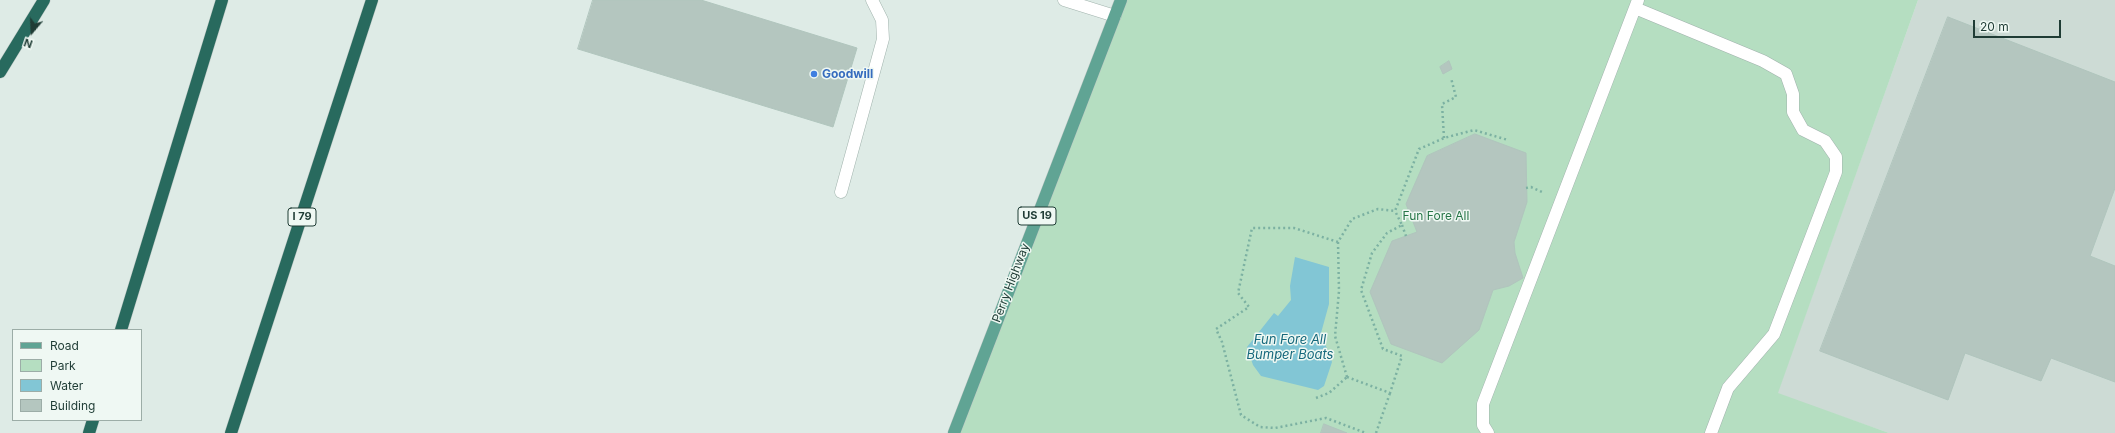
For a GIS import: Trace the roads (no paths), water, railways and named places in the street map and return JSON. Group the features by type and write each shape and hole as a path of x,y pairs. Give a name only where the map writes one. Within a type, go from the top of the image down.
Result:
{"highway":[{"path":"0,72 44,0"},
{"path":"121,329 222,0"},
{"name":"I 79","path":"231,433 372,0"},
{"path":"89,433 93,421"}],"main road":[{"name":"Perry Highway","path":"954,433 1121,0"}],"lane":[{"path":"840,192 883,39 882,20 872,0"},
{"path":"1064,0 1115,16"},
{"path":"1488,433 1483,425 1482,404 1637,4 1763,61 1786,74 1793,94 1793,112 1803,130 1825,141 1836,157 1836,172 1774,334 1728,388 1711,433"}],"water":[{"name":"Fun Fore All Bumper Boats","path":"1295,257 1329,267 1329,304 1321,333 1332,362 1324,386 1318,390 1261,376 1253,365 1247,347 1274,313 1278,316 1291,300 1290,286"}],"place":[{"name":"Goodwill","path":"814,74"}],"park label":[{"name":"Fun Fore All","path":"1436,216"}]}
